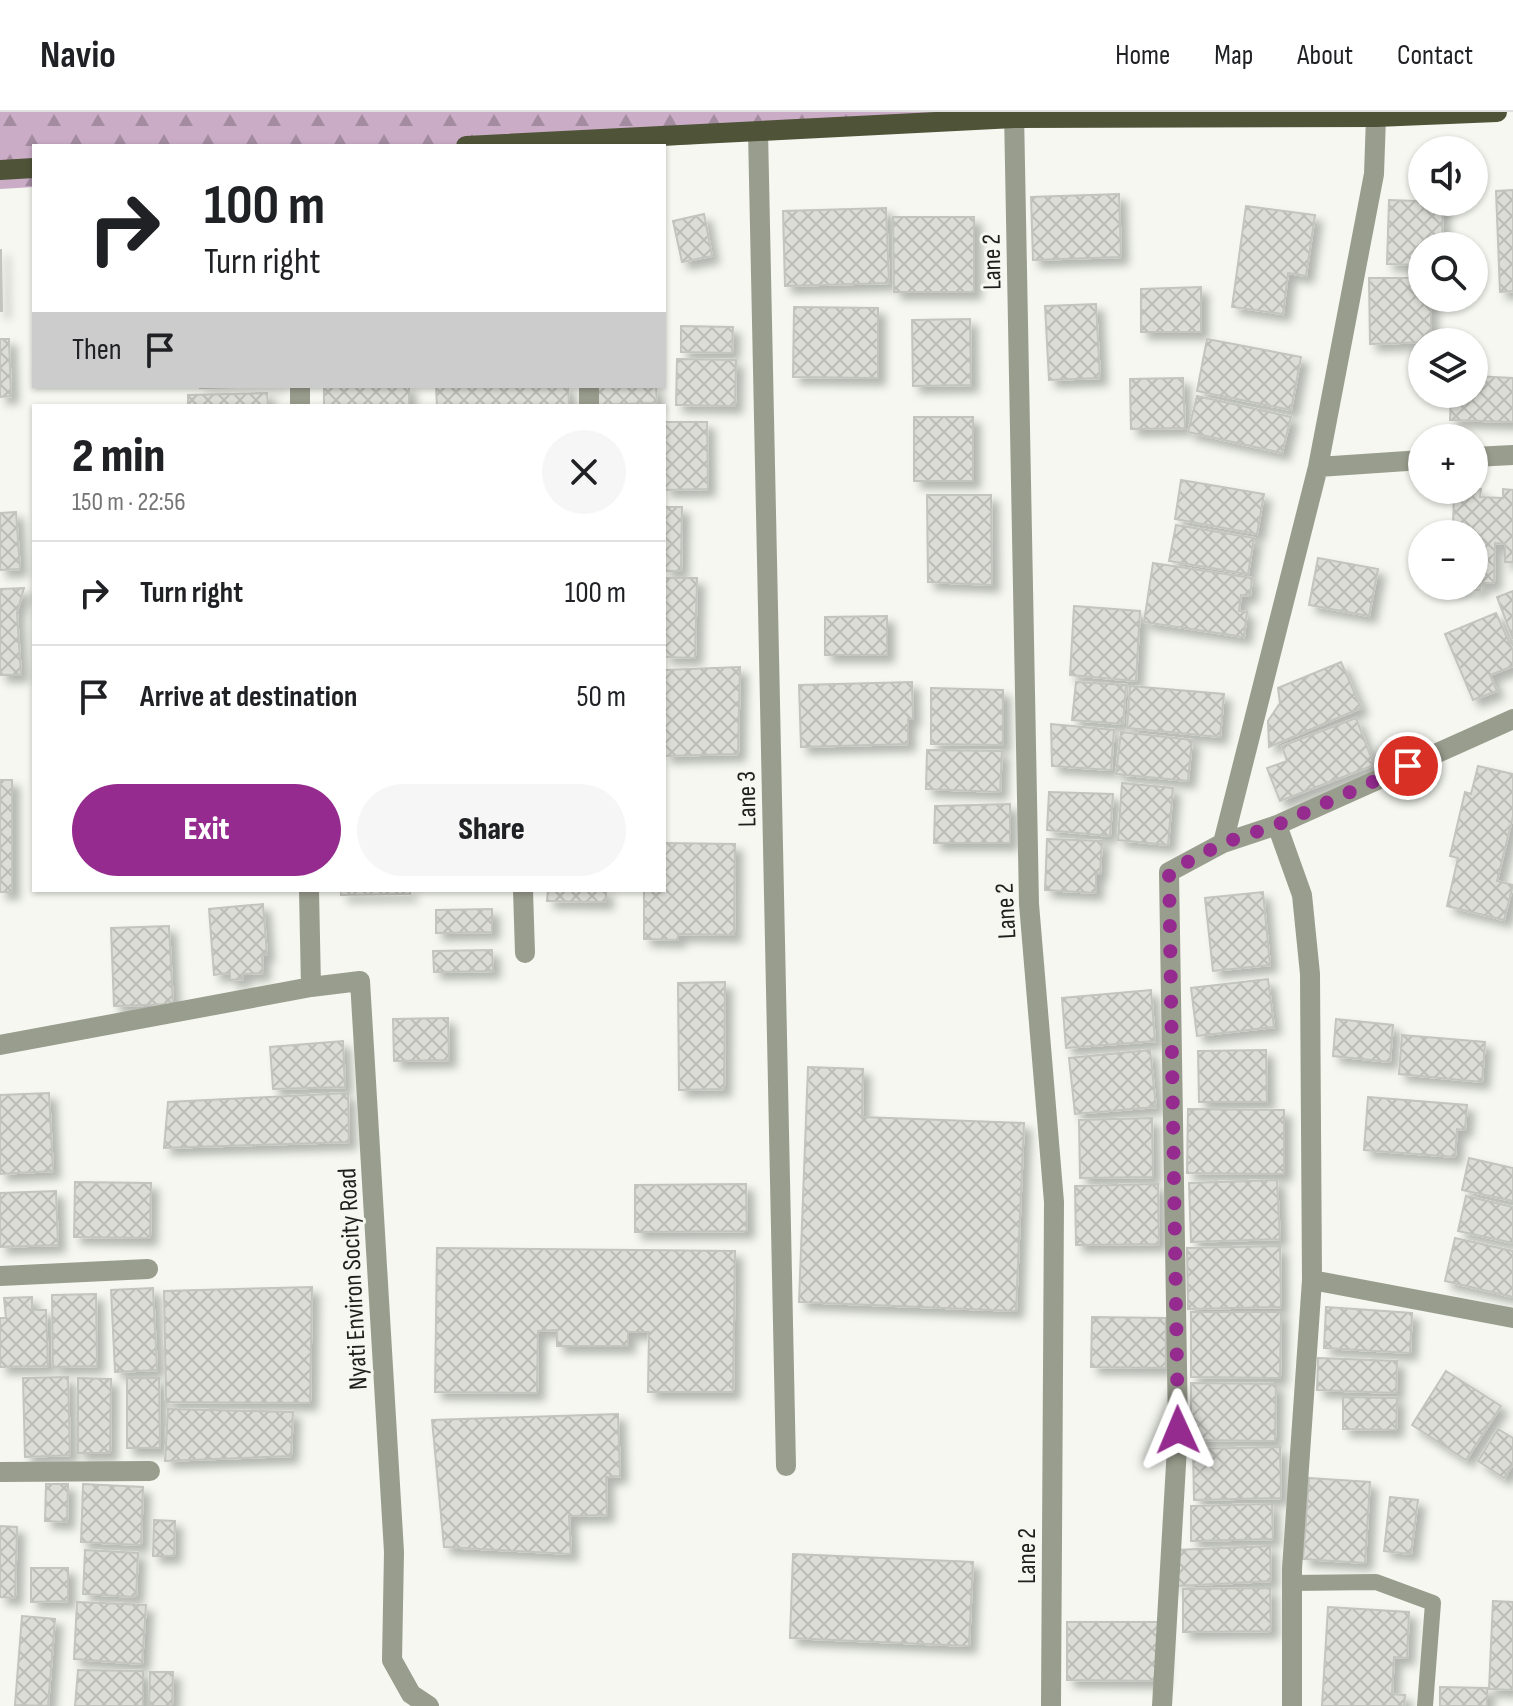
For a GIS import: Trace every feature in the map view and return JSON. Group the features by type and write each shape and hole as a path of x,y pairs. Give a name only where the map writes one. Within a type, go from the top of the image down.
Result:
{"main road":[{"path":"546,144 1014,115 1376,117 1497,112"},
{"path":"0,170 32,168"}],"street":[{"name":"Lane 2","path":"1014,115 1029,904 1054,1202 1051,1706"},
{"path":"1223,843 1318,467 1374,174 1376,117"},
{"name":"Lane 3","path":"758,131 786,1466"},
{"path":"1488,456 1513,455"},
{"path":"1318,467 1408,461"},
{"path":"1162,1706 1178,1430 1169,872 1223,843 1277,825 1513,719"},
{"path":"1277,825 1302,895 1310,974 1312,1280 1292,1583 1292,1706"},
{"path":"0,1045 311,987 309,892"},
{"path":"523,892 525,953"},
{"name":"Nyati Environ Socity Road","path":"311,987 360,981 394,1552 392,1660 411,1694 429,1706"},
{"path":"0,1276 148,1269"},
{"path":"1312,1280 1513,1318"},
{"path":"0,1472 150,1471"}],"lane":[{"path":"1292,1583 1376,1582 1433,1603 1425,1706"}],"green space":[{"path":"0,112 1188,112 666,146 32,144 32,187 0,189"}],"building":[{"path":"1513,190 1513,291 1500,292 1496,191"},
{"path":"1119,194 1121,257 1033,260 1031,197"},
{"path":"1389,200 1408,201 1408,216 1443,216 1442,232 1408,232 1408,265 1387,264"},
{"path":"1246,206 1315,215 1306,276 1288,273 1283,314 1232,307"},
{"path":"886,208 889,283 785,286 783,211"},
{"path":"704,214 712,256 682,262 673,221"},
{"path":"893,217 974,217 974,292 894,292"},
{"path":"1,250 2,311 0,311"},
{"path":"1369,278 1408,278 1408,312 1431,312 1431,328 1408,328 1408,343 1370,344"},
{"path":"1201,287 1201,332 1141,332 1141,289"},
{"path":"1096,304 1100,378 1049,380 1045,306"},
{"path":"794,307 878,308 878,378 793,377"},
{"path":"970,319 971,385 913,386 912,320"},
{"path":"681,326 733,327 732,353 681,352"},
{"path":"0,339 9,339 11,396 0,397"},
{"path":"1207,339 1301,357 1291,410 1197,391"},
{"path":"677,359 736,360 735,406 676,405"},
{"path":"1488,377 1513,378 1513,422 1450,420 1450,408 1488,408"},
{"path":"1183,378 1185,428 1131,429 1130,379"},
{"path":"324,388 409,388 409,404 324,404"},
{"path":"436,388 568,388 569,404 437,404"},
{"path":"597,388 656,388 657,403 598,404"},
{"path":"267,393 268,404 188,404 188,395"},
{"path":"1197,396 1291,417 1282,453 1188,432"},
{"path":"914,417 973,417 973,481 914,481"},
{"path":"666,422 707,422 708,489 666,490"},
{"path":"1181,480 1264,494 1257,534 1175,519"},
{"path":"1503,489 1513,490 1513,562 1505,562 1505,544 1495,543 1494,583 1488,583 1488,520 1453,520 1454,504 1488,504 1488,497 1503,498"},
{"path":"927,495 991,495 992,585 928,582"},
{"path":"666,507 682,507 681,571 666,571"},
{"path":"16,512 20,569 0,570 0,513"},
{"path":"1176,525 1254,538 1248,574 1169,561"},
{"path":"1318,558 1378,569 1369,616 1309,605"},
{"path":"1153,563 1252,578 1250,596 1241,595 1239,611 1247,612 1244,637 1144,622"},
{"path":"666,578 697,578 695,658 666,657"},
{"path":"24,588 17,612 21,675 0,675 0,589"},
{"path":"1513,591 1513,639 1497,597"},
{"path":"1074,606 1140,611 1136,681 1070,675"},
{"path":"1496,613 1513,651 1513,666 1490,675 1497,691 1473,700 1445,634"},
{"path":"887,616 887,655 825,655 825,617"},
{"path":"1341,662 1361,708 1269,747 1268,721 1280,703 1278,688"},
{"path":"740,667 738,754 666,756 666,670"},
{"path":"912,682 913,719 908,719 908,744 801,747 799,685"},
{"path":"1076,682 1126,685 1123,724 1072,720"},
{"path":"1130,686 1224,694 1220,737 1127,728"},
{"path":"931,688 1003,690 1003,745 931,744"},
{"path":"1356,718 1374,765 1280,801 1267,768 1287,761 1282,746"},
{"path":"1051,724 1114,730 1111,770 1052,766"},
{"path":"1121,732 1192,740 1188,781 1116,774"},
{"path":"927,750 1002,751 1000,792 926,789"},
{"path":"1478,766 1513,774 1513,816 1497,881 1513,885 1504,920 1447,906 1458,858 1450,856 1465,792 1471,794"},
{"path":"0,780 12,780 12,892 0,892"},
{"path":"1122,783 1173,788 1168,845 1118,840"},
{"path":"1049,792 1113,794 1110,836 1047,830"},
{"path":"1010,804 1010,843 934,843 935,806"},
{"path":"1047,839 1102,841 1096,893 1045,890"},
{"path":"666,843 735,844 734,935 678,934 678,940 644,939 644,892 666,892"},
{"path":"341,892 410,892 410,894 341,895"},
{"path":"548,892 606,892 606,902 547,901"},
{"path":"1263,892 1270,965 1213,971 1205,898"},
{"path":"263,904 267,955 262,955 263,973 243,974 243,979 230,980 230,973 214,975 209,909"},
{"path":"492,909 492,932 436,933 436,910"},
{"path":"169,926 173,1004 114,1006 111,928"},
{"path":"492,950 493,971 434,972 433,951"},
{"path":"1268,979 1274,1027 1197,1036 1191,988"},
{"path":"725,982 724,1089 679,1090 678,983"},
{"path":"1151,990 1155,1041 1066,1048 1062,998"},
{"path":"448,1018 449,1060 394,1061 393,1019"},
{"path":"1336,1019 1393,1025 1390,1062 1333,1056"},
{"path":"1402,1035 1485,1042 1482,1082 1399,1074"},
{"path":"343,1041 345,1087 273,1089 270,1047"},
{"path":"1150,1050 1156,1107 1075,1114 1069,1058"},
{"path":"1266,1050 1267,1102 1199,1102 1198,1051"},
{"path":"808,1067 863,1069 862,1117 1024,1123 1016,1311 799,1302"},
{"path":"49,1093 53,1171 0,1174 0,1095"},
{"path":"348,1093 349,1142 164,1148 168,1102"},
{"path":"1368,1097 1467,1105 1465,1130 1457,1129 1455,1157 1364,1150"},
{"path":"1188,1109 1284,1110 1284,1174 1187,1173"},
{"path":"1152,1118 1153,1177 1080,1178 1079,1120"},
{"path":"1469,1158 1513,1168 1513,1201 1462,1190"},
{"path":"1277,1180 1280,1239 1191,1242 1189,1183"},
{"path":"75,1182 151,1183 150,1238 74,1237"},
{"path":"746,1184 747,1231 635,1232 635,1185"},
{"path":"1158,1184 1159,1244 1076,1245 1075,1186"},
{"path":"56,1191 58,1245 0,1247 0,1193"},
{"path":"1466,1196 1513,1207 1513,1243 1458,1231"},
{"path":"1455,1238 1513,1251 1513,1297 1445,1281"},
{"path":"1280,1246 1281,1307 1188,1309 1187,1248"},
{"path":"437,1248 735,1251 733,1392 648,1392 649,1332 628,1332 628,1346 557,1346 557,1330 538,1331 537,1393 435,1392"},
{"path":"312,1287 310,1403 166,1402 164,1291"},
{"path":"153,1288 157,1370 115,1372 111,1290"},
{"path":"96,1294 97,1366 53,1367 52,1295"},
{"path":"32,1297 32,1310 46,1310 48,1366 0,1367 0,1318 6,1318 4,1298"},
{"path":"1326,1307 1412,1313 1410,1353 1324,1348"},
{"path":"1191,1312 1281,1312 1280,1378 1191,1377"},
{"path":"1092,1317 1166,1318 1166,1368 1091,1367"},
{"path":"1318,1358 1397,1361 1396,1393 1317,1390"},
{"path":"1446,1371 1501,1406 1466,1460 1412,1425"},
{"path":"68,1377 70,1455 25,1457 23,1378"},
{"path":"78,1378 111,1379 110,1453 78,1453"},
{"path":"127,1378 159,1378 160,1448 127,1448"},
{"path":"1191,1383 1276,1384 1275,1441 1191,1440"},
{"path":"1343,1397 1397,1398 1396,1430 1343,1429"},
{"path":"168,1409 293,1412 291,1456 165,1461"},
{"path":"618,1414 620,1476 606,1477 607,1515 569,1516 571,1554 444,1547 432,1420"},
{"path":"1498,1429 1513,1438 1513,1464 1504,1478 1478,1461"},
{"path":"1280,1447 1281,1498 1194,1500 1193,1449"},
{"path":"1309,1478 1370,1482 1365,1563 1303,1559"},
{"path":"46,1484 68,1484 67,1522 45,1521"},
{"path":"83,1484 143,1487 141,1545 81,1542"},
{"path":"1390,1497 1418,1500 1411,1554 1384,1551"},
{"path":"1272,1504 1273,1539 1191,1541 1191,1506"},
{"path":"154,1520 175,1521 174,1556 153,1556"},
{"path":"0,1526 17,1527 15,1598 0,1597"},
{"path":"1270,1546 1271,1581 1177,1586 1175,1550"},
{"path":"85,1550 138,1553 136,1597 83,1594"},
{"path":"793,1554 973,1562 969,1646 790,1638"},
{"path":"31,1568 68,1568 68,1601 31,1602"},
{"path":"1270,1588 1271,1631 1183,1632 1183,1589"},
{"path":"1493,1601 1513,1602 1513,1690 1489,1689"},
{"path":"77,1602 146,1605 142,1664 74,1659"},
{"path":"1328,1607 1409,1612 1407,1658 1394,1657 1392,1694 1405,1695 1404,1706 1322,1706"},
{"path":"22,1616 55,1619 48,1706 15,1705"},
{"path":"1067,1622 1162,1622 1161,1681 1067,1680"},
{"path":"78,1670 143,1671 143,1706 75,1706"},
{"path":"150,1672 173,1672 172,1706 149,1706"},
{"path":"1440,1687 1487,1688 1487,1706 1440,1706"}],"route":[{"path":"1178,1430 1169,872 1223,843 1277,825 1408,766"}]}
